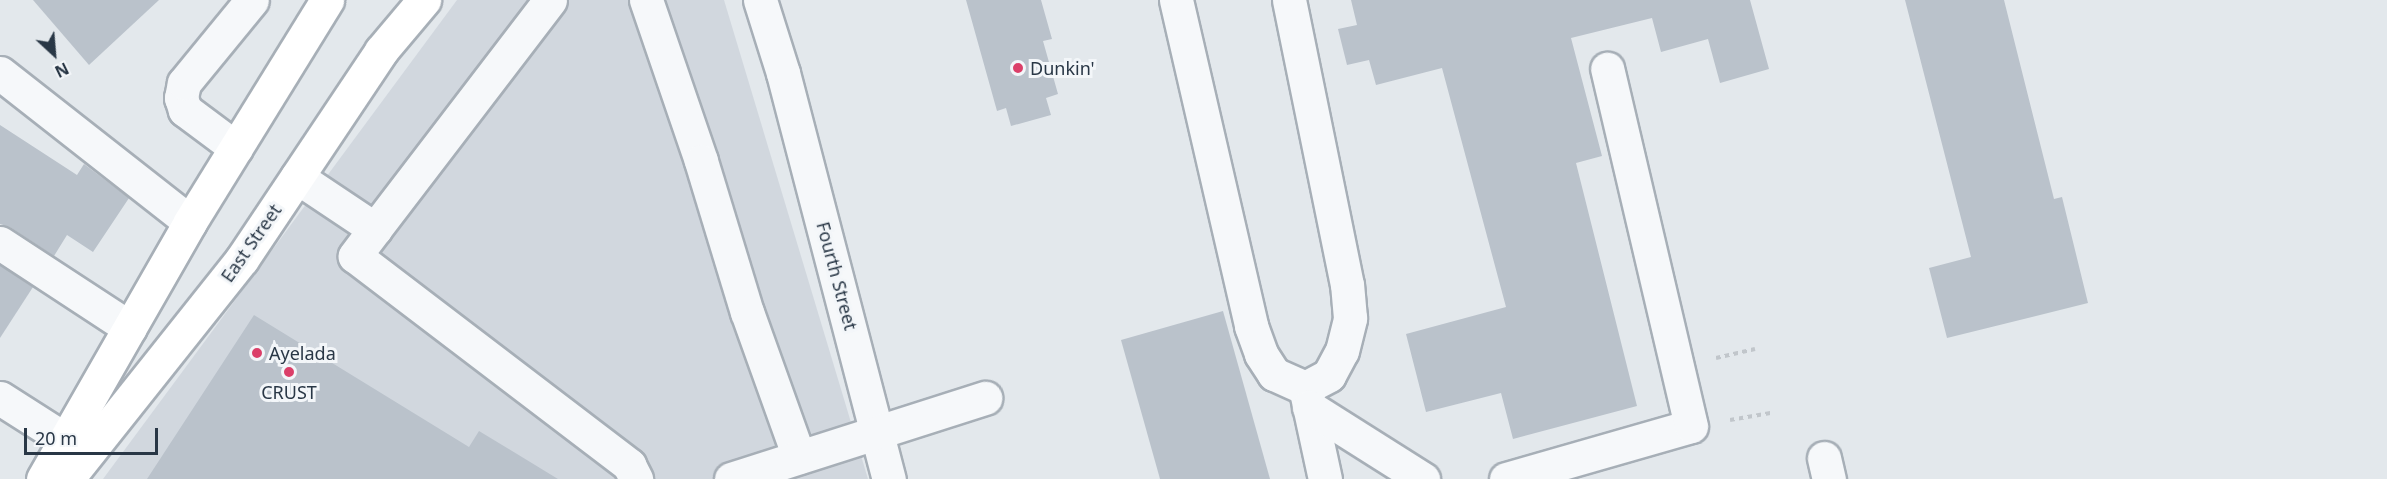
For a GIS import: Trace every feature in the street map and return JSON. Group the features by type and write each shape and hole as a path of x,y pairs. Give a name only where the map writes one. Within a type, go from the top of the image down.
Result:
{"highway":[{"path":"43,479 190,222 327,0"},
{"name":"East Street","path":"67,479 242,260 381,51 424,0"}],"street":[{"path":"236,148 185,110 181,98 184,84 252,0"},
{"path":"550,0 355,256 630,465 636,479"},
{"path":"646,0 649,2 701,161 747,312 799,457"},
{"name":"Fourth Street","path":"760,0 783,73 890,479"},
{"name":"Fourth Street","path":"783,0 783,73"},
{"path":"1176,0 1251,326 1261,354 1274,374 1423,479"},
{"path":"1289,0 1347,285 1350,318 1342,351 1329,375 1307,398"},
{"path":"1506,479 1691,426 1607,69"},
{"path":"0,73 190,222"},
{"path":"297,177 375,229"},
{"path":"0,243 130,328"},
{"path":"0,398 66,440"},
{"path":"731,479 878,430 986,398"},
{"path":"1307,398 1325,479"}],"shaded area":[{"path":"457,0 724,0 868,479 103,479"}],"building":[{"path":"33,0 159,0 89,65"},
{"name":"Dunkin'","path":"966,0 1041,0 1052,39 1043,41 1058,94 1046,98 1051,115 1011,126 1006,108 997,111"},
{"path":"1351,0 1750,0 1769,69 1720,83 1708,39 1661,52 1652,18 1571,38 1602,156 1576,163 1637,406 1513,439 1501,393 1426,412 1406,334 1506,307 1442,68 1376,85 1369,60 1347,65 1338,29 1357,25"},
{"path":"1905,0 2004,0 2054,199 2062,197 2088,303 1947,338 1929,268 1971,257"},
{"path":"0,125 77,175 84,164 129,198 93,252 67,235 54,256 10,227 0,224"},
{"path":"0,265 33,287 0,338"},
{"path":"1223,311 1270,479 1160,479 1121,340"},
{"path":"254,315 469,447 479,431 558,479 147,479"}],"place":[{"name":"Dunkin'","path":"1018,68"},
{"name":"Ayelada","path":"257,353"},
{"name":"CRUST","path":"289,372"}]}
